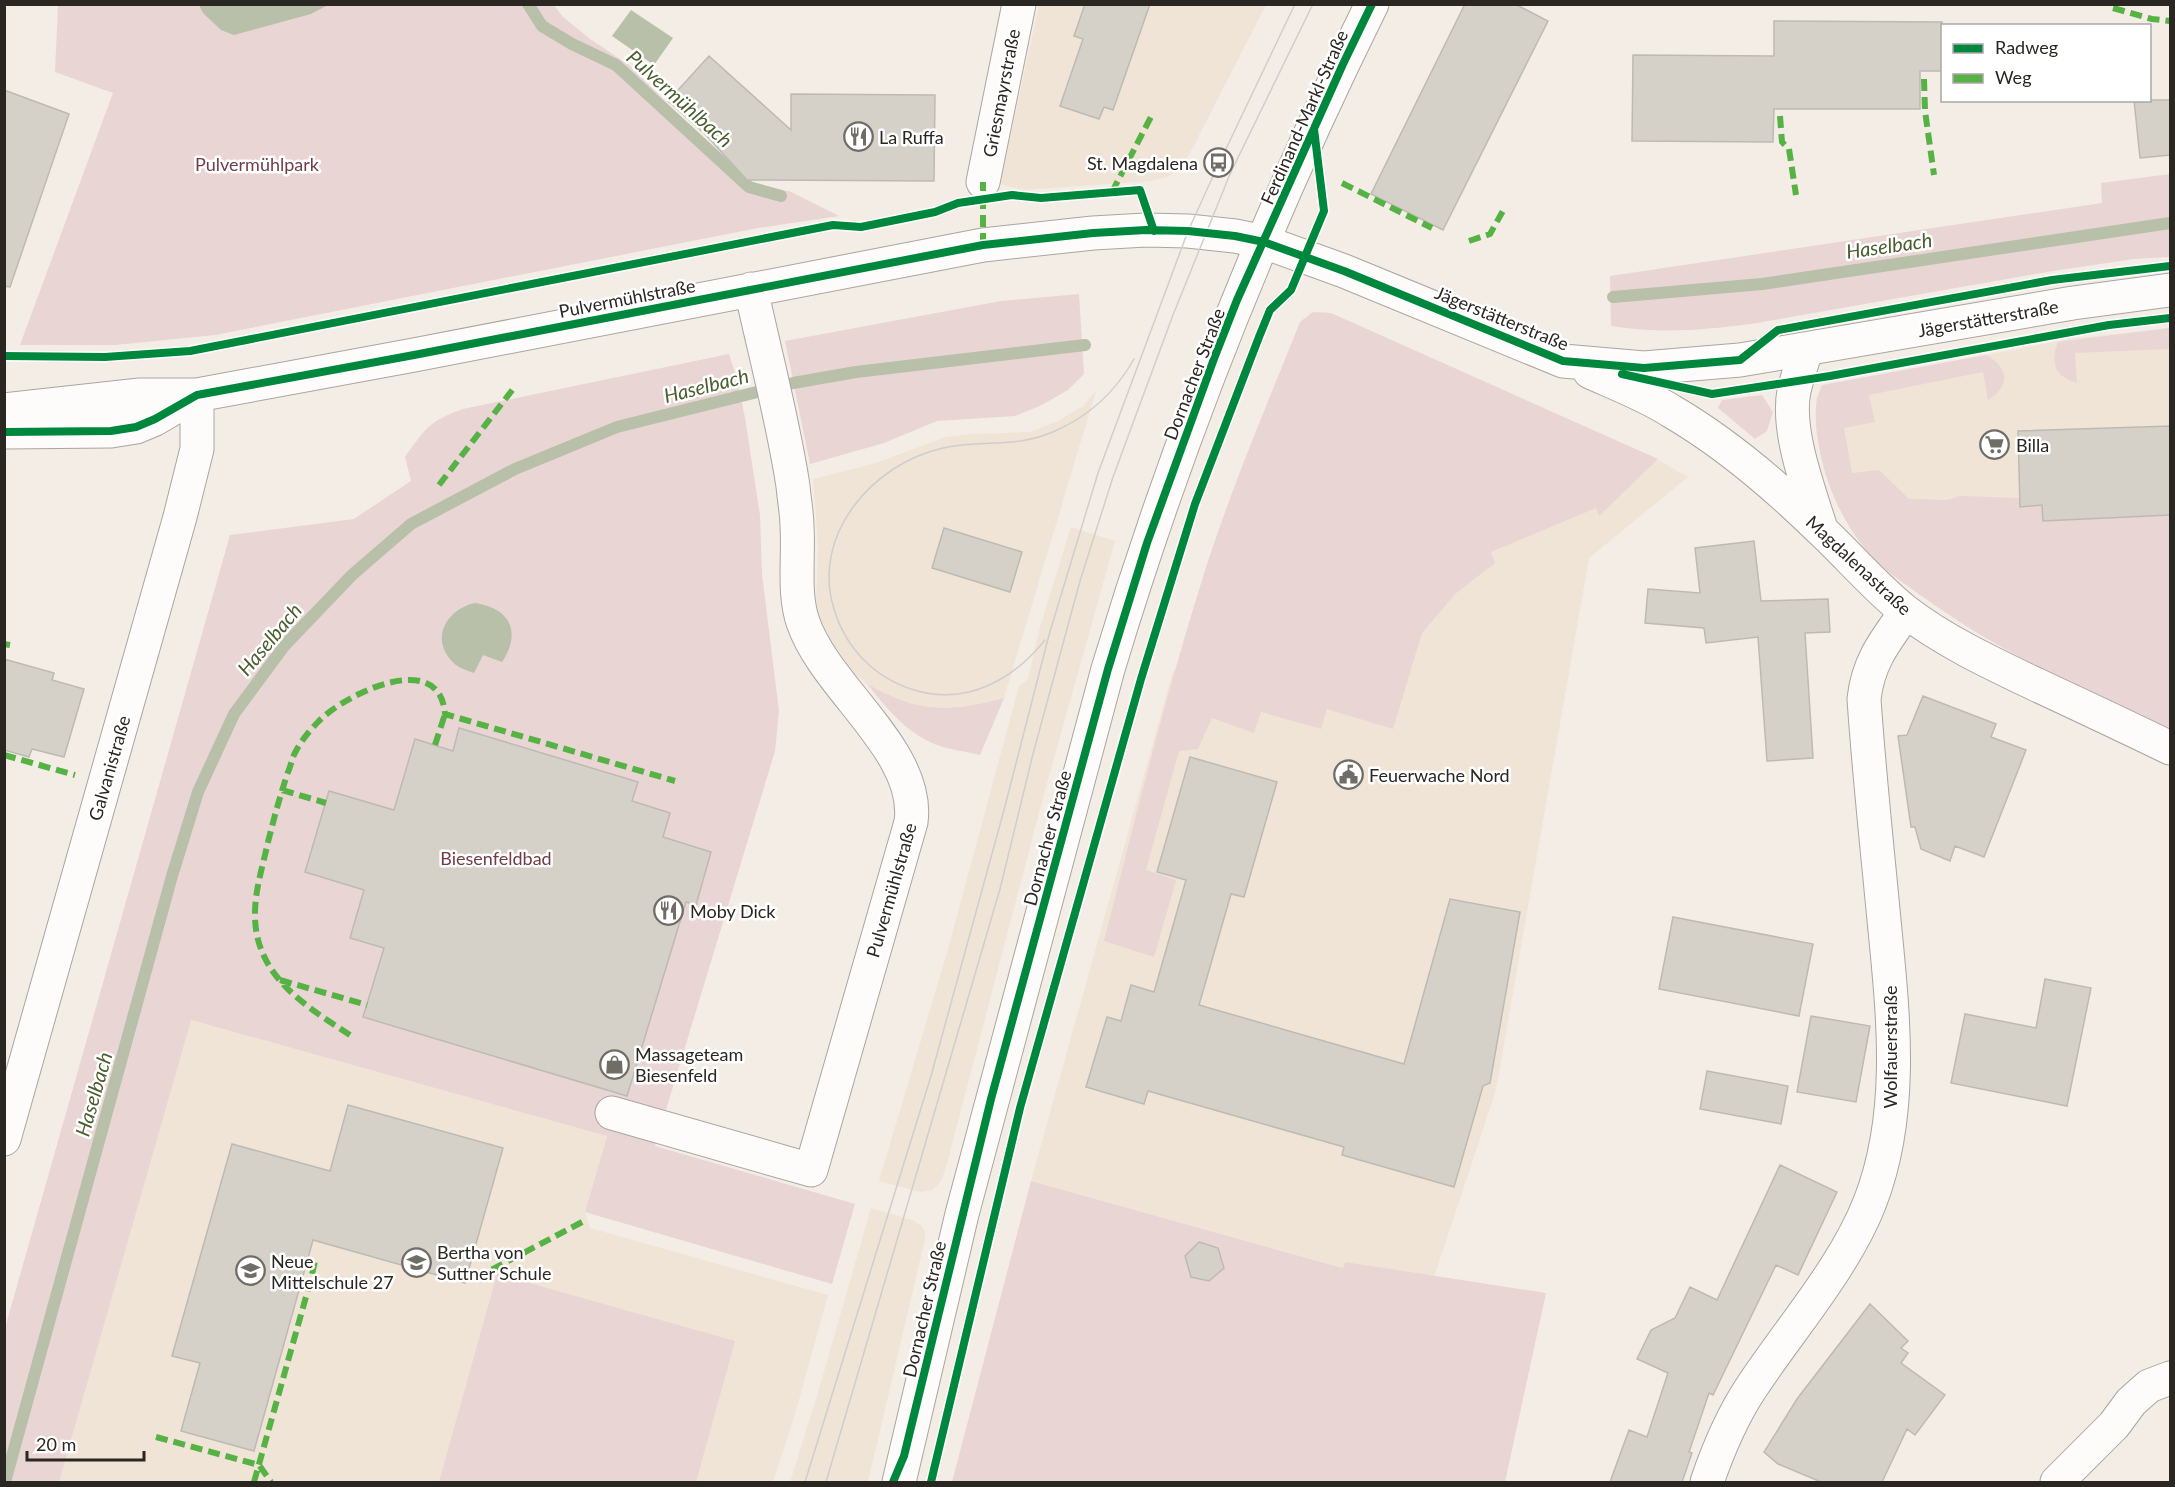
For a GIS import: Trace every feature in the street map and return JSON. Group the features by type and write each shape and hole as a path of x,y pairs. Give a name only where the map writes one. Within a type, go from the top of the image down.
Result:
{"street":[{"name":"Griesmayrstraße","path":"983,182 1019,4"},
{"name":"Ferdinand-Markl-Straße","path":"1264,242 1372,4"},
{"name":"Pulvermühlstraße","path":"4,410 140,395 197,395 982,245 1042,237 1125,231 1171,231 1205,233 1264,242"},
{"name":"Jägerstätterstraße","path":"1264,242 1324,263 1563,361 1644,368 1722,362 1806,350 2073,303 2170,290"},
{"name":"Dornacher Straße","path":"899,1474 988,1111 1108,669 1147,543 1215,356 1264,242"},
{"name":"Pulvermühlstraße","path":"612,1113 811,1170 911,822 911,797 898,764 819,657 802,621 796,573 795,505 751,289"},
{"path":"1806,350 1794,393 1793,413 1799,455 1821,529"},
{"name":"Magdalenastraße","path":"1563,361 1670,410 1708,434 1772,484 1906,612 1983,658 2170,748"},
{"name":"Pulvermühlstraße","path":"4,432 111,431 136,427 197,395"},
{"name":"Galvanistraße","path":"4,1139 180,517 197,449 197,395"},
{"name":"Wolfauerstraße","path":"1707,1482 1719,1447 1749,1390 1849,1243 1870,1202 1883,1159 1893,1104 1894,1051 1891,984 1863,699 1872,663 1906,612"},
{"path":"2057,1482 2114,1425 2131,1402 2149,1386 2170,1378"}],"shaded area":[{"path":"199,5 328,5 311,14 234,35 221,30 203,13"},
{"path":"1039,5 1266,5 1193,147 1183,164 1168,177 1150,181 1024,190 1000,184"},
{"path":"631,10 673,38 654,65 612,36"},
{"name":"Billa","path":"2170,328 2170,537 1942,552 1832,493 1816,430 1816,397 1966,359 2069,339"},
{"path":"1096,391 1004,698 947,709 923,707 894,699 867,684 845,666 825,641 816,607 818,544 813,479 876,463 946,437 1030,432 1058,421 1083,406"},
{"name":"Feuerwache Nord","path":"1646,453 1688,477 1589,558 1496,1090 1434,1277 1345,1262 1344,1268 1031,1181 1173,671 1198,668"},
{"path":"1071,527 1115,541 1044,794 945,1171 940,1182 932,1190 920,1192 879,1181 948,949 1019,686 1028,679 1040,627"},
{"path":"475,603 497,610 504,616 509,623 511,641 502,662 483,655 474,673 452,662 444,650 442,641 446,624 451,617 458,610"},
{"name":"Bertha von Suttner Schule","path":"190,1020 607,1136 585,1212 590,1228 828,1295 796,1411 773,1482 59,1482"},
{"path":"871,1208 912,1220 921,1225 925,1231 925,1239 868,1482 790,1482 819,1389"}],"green space":[{"name":"Pulvermühlpark","path":"58,5 554,5 562,16 590,39 629,65 749,185 789,191 839,216 758,228 215,335 116,345 20,345 113,93 55,72"},
{"path":"2170,174 2170,257 2134,259 2053,271 1751,324 1681,330 1647,330 1611,326 1610,276 2102,203 2101,183"},
{"path":"1079,294 1084,374 1068,390 1040,406 1015,416 937,421 884,443 810,464 785,341 1001,301"},
{"path":"1313,312 1331,313 1658,459 1599,516 1596,508 1491,552 1495,563 1455,594 1422,633 1393,729 1327,709 1321,729 1261,712 1254,733 1212,718 1198,749 1179,751 1146,870 1176,880 1154,957 1104,941 1163,713 1214,545 1249,449 1300,322"},
{"path":"2170,328 2170,349 2075,353 2077,383 2063,377 2054,362 2058,342"},
{"name":"Biesenfeldbad","path":"729,354 738,382 745,418 760,515 762,574 779,711 775,751 655,1146 855,1204 832,1284 585,1212 607,1136 191,1020 59,1482 5,1482 5,1328 230,535 354,519 411,481 405,457 412,447 435,422 463,409"},
{"path":"1986,355 2000,366 2004,378 2000,389 1988,400 1983,372 1869,395 1875,422 1844,428 1852,473 1879,470 1909,499 1947,500 1961,496 2020,498 2021,507 2042,505 2044,521 2170,515 2170,729 2045,670 1955,619 1902,582 1872,557 1850,528 1837,504 1823,465 1817,435 1816,409 1822,385"},
{"path":"1762,395 1773,412 1767,431 1755,439 1718,408 1722,400"},
{"path":"867,684 902,701 934,708 966,706 1004,698 980,755 941,746 920,737 896,717"},
{"path":"1031,1181 1343,1268 1345,1262 1546,1293 1505,1482 952,1482"},
{"path":"497,1274 735,1341 696,1482 439,1482"}],"building":[{"path":"1085,4 1150,4 1113,110 1104,107 1099,119 1060,106 1083,39 1074,36"},
{"path":"1465,4 1515,4 1548,21 1443,230 1371,194"},
{"path":"1774,21 1942,22 1941,71 1920,71 1920,109 1774,109 1773,142 1632,141 1633,55 1774,56"},
{"path":"709,56 791,130 791,94 935,95 934,181 747,180 705,134 668,101"},
{"path":"4,90 69,114 10,287 4,286"},
{"path":"2170,100 2170,155 2140,158 2134,102"},
{"path":"2170,426 2170,515 2043,521 2042,505 2020,507 2018,431"},
{"path":"944,528 1022,552 1010,592 932,568"},
{"path":"1754,541 1761,601 1828,599 1830,632 1805,633 1813,758 1767,761 1758,637 1706,643 1704,628 1645,623 1648,589 1700,593 1695,548"},
{"path":"4,659 54,673 52,680 84,689 64,757 32,749 29,757 4,750"},
{"path":"1923,696 1996,724 1991,737 2026,750 1984,857 1955,846 1950,861 1921,849 1915,827 1911,827 1898,736 1907,735"},
{"path":"459,728 638,782 632,801 670,813 663,837 711,852 696,905 686,902 627,1096 363,1017 384,948 350,938 364,890 305,872 329,791 394,810 415,739 453,751"},
{"path":"1190,757 1277,782 1244,897 1231,894 1199,1005 1404,1064 1450,899 1520,912 1490,1083 1483,1086 1454,1187 1342,1155 1344,1147 1148,1091 1144,1104 1086,1087 1107,1017 1121,1021 1131,985 1154,992 1186,880 1157,872"},
{"path":"1673,917 1813,944 1799,1016 1659,989"},
{"path":"2045,979 2091,988 2067,1106 1951,1083 1965,1014 2036,1028"},
{"path":"1811,1016 1870,1026 1856,1102 1797,1092"},
{"path":"1707,1071 1788,1086 1781,1124 1700,1109"},
{"name":"Neue Mittelschule 27","path":"348,1105 503,1148 465,1283 313,1240 254,1451 181,1431 200,1363 172,1356 232,1144 330,1171"},
{"path":"1780,1165 1837,1192 1798,1275 1776,1265 1713,1395 1709,1393 1689,1452 1692,1453 1682,1482 1610,1482 1629,1430 1647,1437 1668,1373 1637,1359 1651,1330 1675,1318 1690,1287 1717,1300"},
{"path":"1199,1242 1218,1248 1224,1268 1209,1281 1191,1277 1185,1256"},
{"path":"1870,1304 1908,1341 1901,1348 1908,1353 1901,1363 1945,1395 1915,1435 1907,1429 1882,1482 1821,1482 1778,1464 1764,1452 1797,1399"}],"waterway":[{"name":"Pulvermühlbach","path":"528,4 542,26 572,44 616,65 749,187 781,196"},
{"name":"Haselbach","path":"1613,297 1762,284 2170,223"},
{"name":"Haselbach","path":"5,1482 172,876 198,792 234,714 285,645 352,575 411,524 515,469 617,427 793,383 856,372 1085,345"}],"tram line":[{"path":"805,1482 931,1076 1049,635 1098,473 1188,231 1295,4"},
{"path":"826,1482 1000,889 1033,754 1080,581 1113,477 1173,315 1230,174 1313,4"},
{"path":"1045,640 1018,667 1003,678 970,692 952,695 933,694 900,685 875,670 854,649 846,637 834,609 829,581 831,555 840,530 853,507 871,486 893,470 917,456 943,448 1013,442 1040,437 1055,431 1079,418 1110,392 1134,359"}],"marked path":[{"path":"2113,8 2152,19 2170,21"},
{"path":"1924,79 1925,111 1934,175"},
{"path":"1112,192 1153,113"},
{"path":"1780,116 1782,142 1789,149 1796,195"},
{"path":"983,182 983,245"},
{"path":"1342,183 1432,228"},
{"path":"1469,241 1490,234 1504,209"},
{"path":"439,485 513,389"},
{"path":"4,644 10,645"},
{"path":"350,1035 299,1000 272,971 257,935 255,913 258,886 268,842 293,756 309,732 330,711 368,690 389,683 409,680 427,683 439,694 445,714 675,781"},
{"path":"435,745 445,714"},
{"path":"4,755 75,775"},
{"path":"282,790 326,803"},
{"path":"280,980 367,1005"},
{"path":"476,1278 584,1221"},
{"path":"254,1482 311,1279 315,1261 308,1260"},
{"path":"156,1437 259,1465 271,1482"}],"cycle path":[{"path":"893,1482 904,1456 991,1099 1108,669 1147,543 1237,300 1372,4"},
{"path":"931,1482 1020,1108 1141,679 1195,504 1270,310 1291,290 1324,211 1314,129"},
{"path":"4,356 105,357 190,351 833,225 861,227 935,212 958,203 1012,195 1041,198 1140,190 1154,231"},
{"path":"4,432 111,431 136,427 197,395 983,245 1093,233 1146,230 1188,231 1264,242 1344,271 1563,361 1644,368 1740,360 1778,330 2052,280 2170,266"},
{"path":"1622,374 1712,394 1830,376 2109,325 2170,318"}],"place":[{"name":"La Ruffa","path":"858,137"},
{"name":"St. Magdalena","path":"1219,163"},
{"name":"Billa","path":"1995,445"},
{"name":"Feuerwache Nord","path":"1348,775"},
{"name":"Moby Dick","path":"669,911"},
{"name":"Massageteam Biesenfeld","path":"614,1064"},
{"name":"Bertha von Suttner Schule","path":"416,1262"},
{"name":"Neue Mittelschule 27","path":"250,1271"}]}
